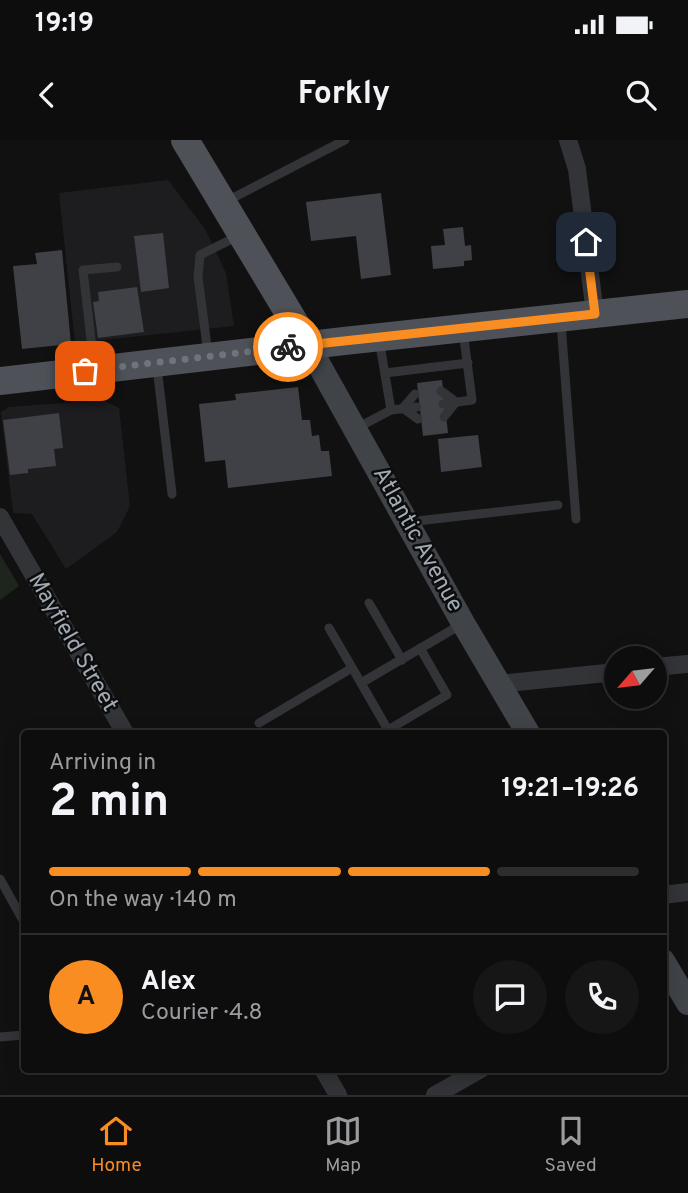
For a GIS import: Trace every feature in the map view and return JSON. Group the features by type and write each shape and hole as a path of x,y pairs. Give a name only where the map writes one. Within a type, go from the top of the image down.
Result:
{"main road":[{"path":"185,140 308,345"},
{"path":"0,382 209,356 688,304"},
{"name":"Atlantic Avenue","path":"308,345 526,730"},
{"path":"667,969 688,1003"}],"street":[{"path":"568,140 577,169 595,314"},
{"name":"Mayfield Street","path":"0,517 123,730"},
{"path":"667,666 688,664"},
{"path":"499,684 604,673"},
{"path":"667,895 688,892"},
{"path":"325,1073 338,1095"},
{"path":"435,1095 474,1073"}],"lane":[{"path":"223,204 345,140"},
{"path":"209,356 198,277 200,255 241,234"},
{"path":"94,370 83,270 117,267"},
{"path":"561,318 576,519"},
{"path":"443,404 472,400 463,328"},
{"path":"378,337 391,410"},
{"path":"157,363 172,494"},
{"path":"385,373 468,363"},
{"path":"441,391 456,402"},
{"path":"403,408 415,394"},
{"path":"444,417 456,402"},
{"path":"355,428 391,410 417,407"},
{"path":"403,408 418,419"},
{"path":"407,522 558,505"},
{"path":"369,603 402,660"},
{"path":"361,683 464,624"},
{"path":"329,628 388,730 447,695 421,648"},
{"path":"259,723 352,668"},
{"path":"0,879 21,917"},
{"path":"0,1037 21,1035"}],"shaded area":[{"path":"168,180 205,229 226,273 234,326 75,343 59,193"},
{"path":"104,400 119,408 130,506 117,532 66,569 32,514 13,513 1,412 9,407"},
{"path":"0,554 19,586 0,600"}],"building":[{"path":"381,193 391,275 361,279 356,236 311,241 306,202"},
{"path":"463,227 465,246 471,245 472,260 464,261 464,266 433,269 431,246 445,245 443,229"},
{"path":"163,233 169,288 141,292 134,236"},
{"path":"62,250 71,344 22,349 13,266 37,264 35,253"},
{"path":"137,287 144,332 98,338 93,302 99,301 98,292"},
{"path":"442,380 448,433 423,436 417,383"},
{"path":"298,387 302,420 310,420 312,436 319,435 321,451 329,451 332,476 228,488 225,460 205,462 199,404 236,400 235,394"},
{"path":"59,413 63,448 54,449 56,466 28,469 28,473 10,475 3,420"},
{"path":"478,435 482,467 441,472 438,439"}],"way so far":[{"path":"85,371 288,347"}],"route":[{"path":"288,347 595,314 586,242"}]}
